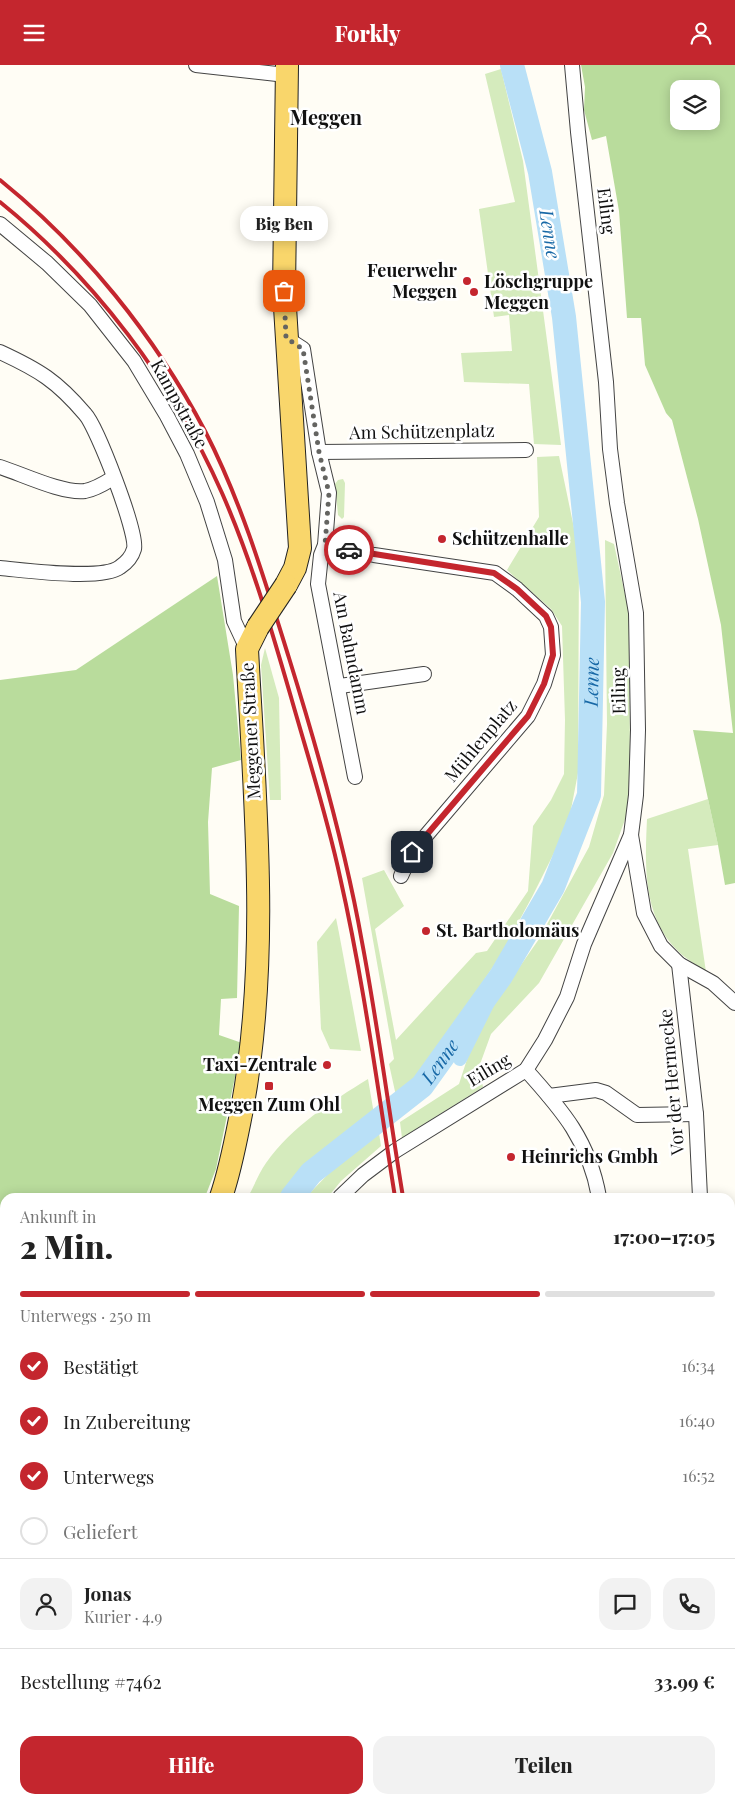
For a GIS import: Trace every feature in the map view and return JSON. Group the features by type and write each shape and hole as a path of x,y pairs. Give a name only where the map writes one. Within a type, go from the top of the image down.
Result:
{"main road":[{"name":"Meggener Straße","path":"222,1193 231,1169 251,1061 257,971 257,881 247,649 258,627 295,568 300,548 299,500 293,452 286,338 286,70"}],"street":[{"path":"196,65 286,70"},
{"name":"Eiling","path":"344,1193 363,1175 395,1151 526,1070 545,1040 566,997 584,943 631,835 636,795 638,730 636,613 617,503 610,449 606,382 572,65"},
{"name":"Kampstraße","path":"0,224 47,263 90,305 134,361 167,415 187,454 207,502 225,560 234,621 247,649"},
{"name":"Am Bahndamm","path":"286,338 303,349 319,452 329,493 325,545 321,555 318,584 340,686 355,777"},
{"path":"0,352 36,369 62,388 88,416 131,527 134,548 128,559 119,569 103,573 56,573 0,568"},
{"name":"Am Schützenplatz","path":"319,452 526,450"},
{"path":"0,467 70,490 84,491 98,487 113,478"},
{"name":"Mühlenplatz","path":"325,545 374,555 494,573 517,589 546,616 551,627 553,655 544,684 528,716 412,852 401,875"},
{"path":"340,686 424,674"},
{"path":"631,835 644,913 661,946 679,964 713,983 735,1003"},
{"name":"Vor der Hermecke","path":"679,964 696,1114 700,1193"},
{"path":"526,1070 550,1096 579,1135 595,1177 598,1193"},
{"path":"550,1096 596,1090 606,1093 637,1115 696,1114"}],"green space":[{"path":"581,65 735,65 735,883 725,885 693,730 733,733 721,625 698,519 672,420 666,413 645,365 641,318 627,318 619,211 606,136 592,140 584,110 585,87"},
{"path":"501,69 523,161 561,445 534,444 529,384 464,382 461,353 512,351 509,315 494,317 479,209 515,202 485,74"},
{"path":"559,456 579,552 578,773 568,825 499,958 420,1074 396,1096 389,1064 394,1059 362,878 384,870 404,906 375,929 396,1040 476,953 487,951 528,891 533,826 551,800 564,774 565,720 562,626 551,609 507,570 539,517 537,457"},
{"path":"343,479 345,483 344,517 342,519 338,515 335,484 338,480"},
{"path":"605,540 614,544 629,613 630,755 628,811 613,853 539,983 491,1034 479,1067 483,1087 402,1138 400,1122 459,1084 472,1044 491,1008 539,939 589,847 604,795 607,724"},
{"path":"217,576 233,675 241,760 212,768 208,822 210,894 239,906 237,998 221,999 219,1035 242,1043 216,1169 207,1193 0,1193 0,680 76,670"},
{"path":"265,648 279,698 281,800 270,800 261,665"},
{"path":"708,799 718,845 688,849 706,972 678,951 666,937 658,922 648,889 646,854 647,819"},
{"path":"336,918 361,1051 330,1049 321,1029 317,942"},
{"path":"368,1079 374,1114 314,1159 284,1193 250,1193 266,1163 276,1150 300,1126 326,1106"},
{"path":"379,1133 381,1146 341,1181 331,1193 310,1193 336,1166"}],"waterway":[{"name":"Lenne","path":"295,1193 311,1173 422,1086 501,976 553,887 589,795 593,602 564,317 540,172 512,65"},
{"path":"460,1059 501,976"}],"railway":[{"path":"0,180 31,206 89,264 115,295 164,361 205,431 242,514 262,571 310,728 348,870 368,974 402,1193"},
{"path":"0,202 35,232 67,264 99,298 128,334 180,411 222,493 232,518 268,620 335,854 349,917 394,1193"}],"way so far":[{"path":"284,291 286,338 303,349 319,452 329,493 325,545 349,550"}],"place":[{"name":"Feuerwehr Meggen","path":"467,281"},
{"name":"Big Ben","path":"284,291"},
{"name":"Löschgruppe Meggen","path":"474,292"},
{"name":"Schützenhalle","path":"442,539"},
{"name":"St. Bartholomäus","path":"426,931"},
{"name":"Taxi-Zentrale","path":"327,1065"},
{"name":"Meggen Zum Ohl","path":"269,1086"},
{"name":"Heinrichs Gmbh","path":"511,1157"}],"district":[{"name":"Meggen","path":"326,118"}],"route":[{"path":"349,550 494,573 517,589 546,616 551,627 553,655 544,684 528,716 412,852"}]}
